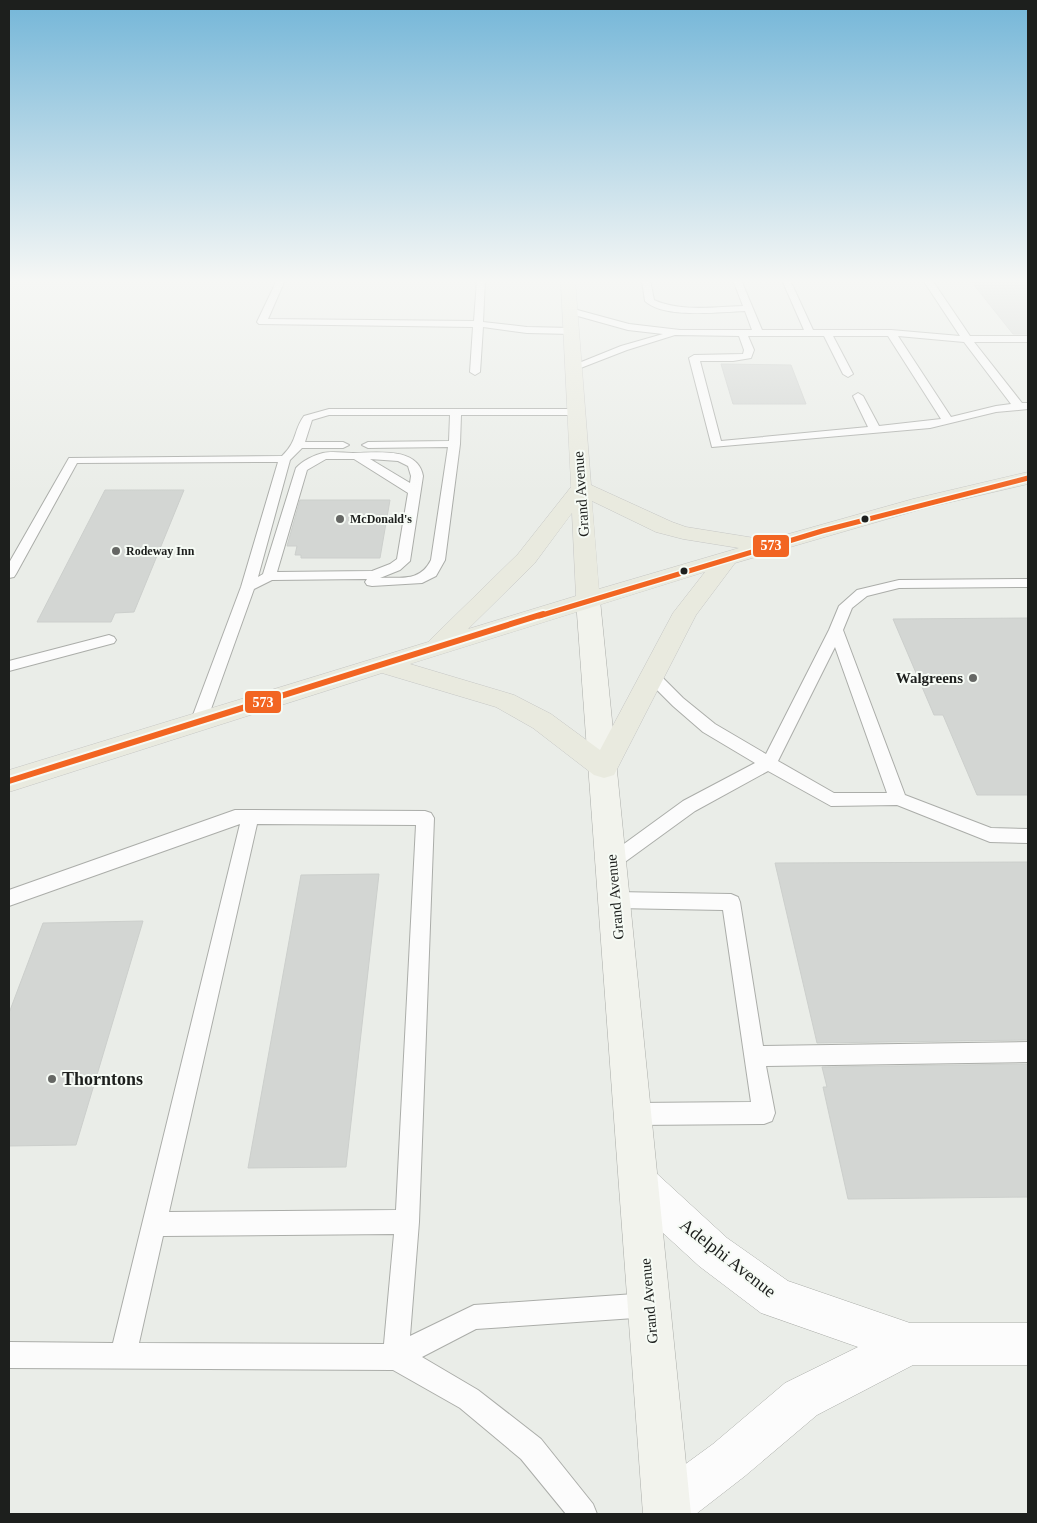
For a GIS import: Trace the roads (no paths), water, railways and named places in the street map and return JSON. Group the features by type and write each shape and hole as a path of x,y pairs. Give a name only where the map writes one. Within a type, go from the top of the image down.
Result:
{"main road":[{"name":"Grand Avenue","path":"573,351 588,600 667,1511"},
{"path":"9,781 588,600 769,546 920,503 1026,481"},
{"path":"434,649 526,559 581,488 664,527 677,531 769,546"},
{"path":"384,665 504,701 542,721 604,768 654,677 671,638 685,613 727,559"}],"street":[{"name":"Adelphi Avenue","path":"640,1185 713,1252 776,1298 910,1344 1028,1344"},
{"name":"Adelphi Avenue","path":"667,1511 801,1399 910,1344"}],"lane":[{"path":"474,372 476,351"},
{"path":"574,367 616,351"},
{"path":"749,351 747,356 733,358 694,358 716,444 930,426 996,409 1023,407"},
{"path":"837,351 848,374"},
{"path":"903,351 948,421"},
{"path":"978,351 1023,407"},
{"path":"858,396 875,430"},
{"path":"248,587 416,580 431,573 438,560 454,444 456,412"},
{"path":"198,723 248,587 285,460 298,445 304,423 310,416 317,413 576,412"},
{"path":"298,445 454,444"},
{"path":"248,587 269,576 374,574 395,567 403,561 417,476 416,469 412,464 401,458 387,456 324,456 302,468 269,576"},
{"path":"356,456 414,491"},
{"path":"9,574 73,460 285,460"},
{"path":"612,862 689,806 769,763 836,630 846,606 862,593 899,584 1028,584"},
{"path":"836,630 898,799"},
{"path":"9,666 109,640"},
{"path":"654,677 678,702 709,728 830,800 898,799 990,835 1028,836"},
{"path":"9,898 235,817 425,818 407,1222 396,1357"},
{"path":"123,1356 250,817"},
{"path":"615,900 731,902 764,1114 634,1114"},
{"path":"754,1056 1028,1052"},
{"path":"154,1224 407,1222"},
{"path":"9,1355 396,1357 474,1317 650,1305"},
{"path":"396,1357 469,1399 531,1449 583,1514"}],"place":[{"name":"McDonald's","path":"340,519"},
{"name":"Rodeway Inn","path":"116,551"},
{"name":"Walgreens","path":"973,678"},
{"name":"Thorntons","path":"52,1079"}]}
